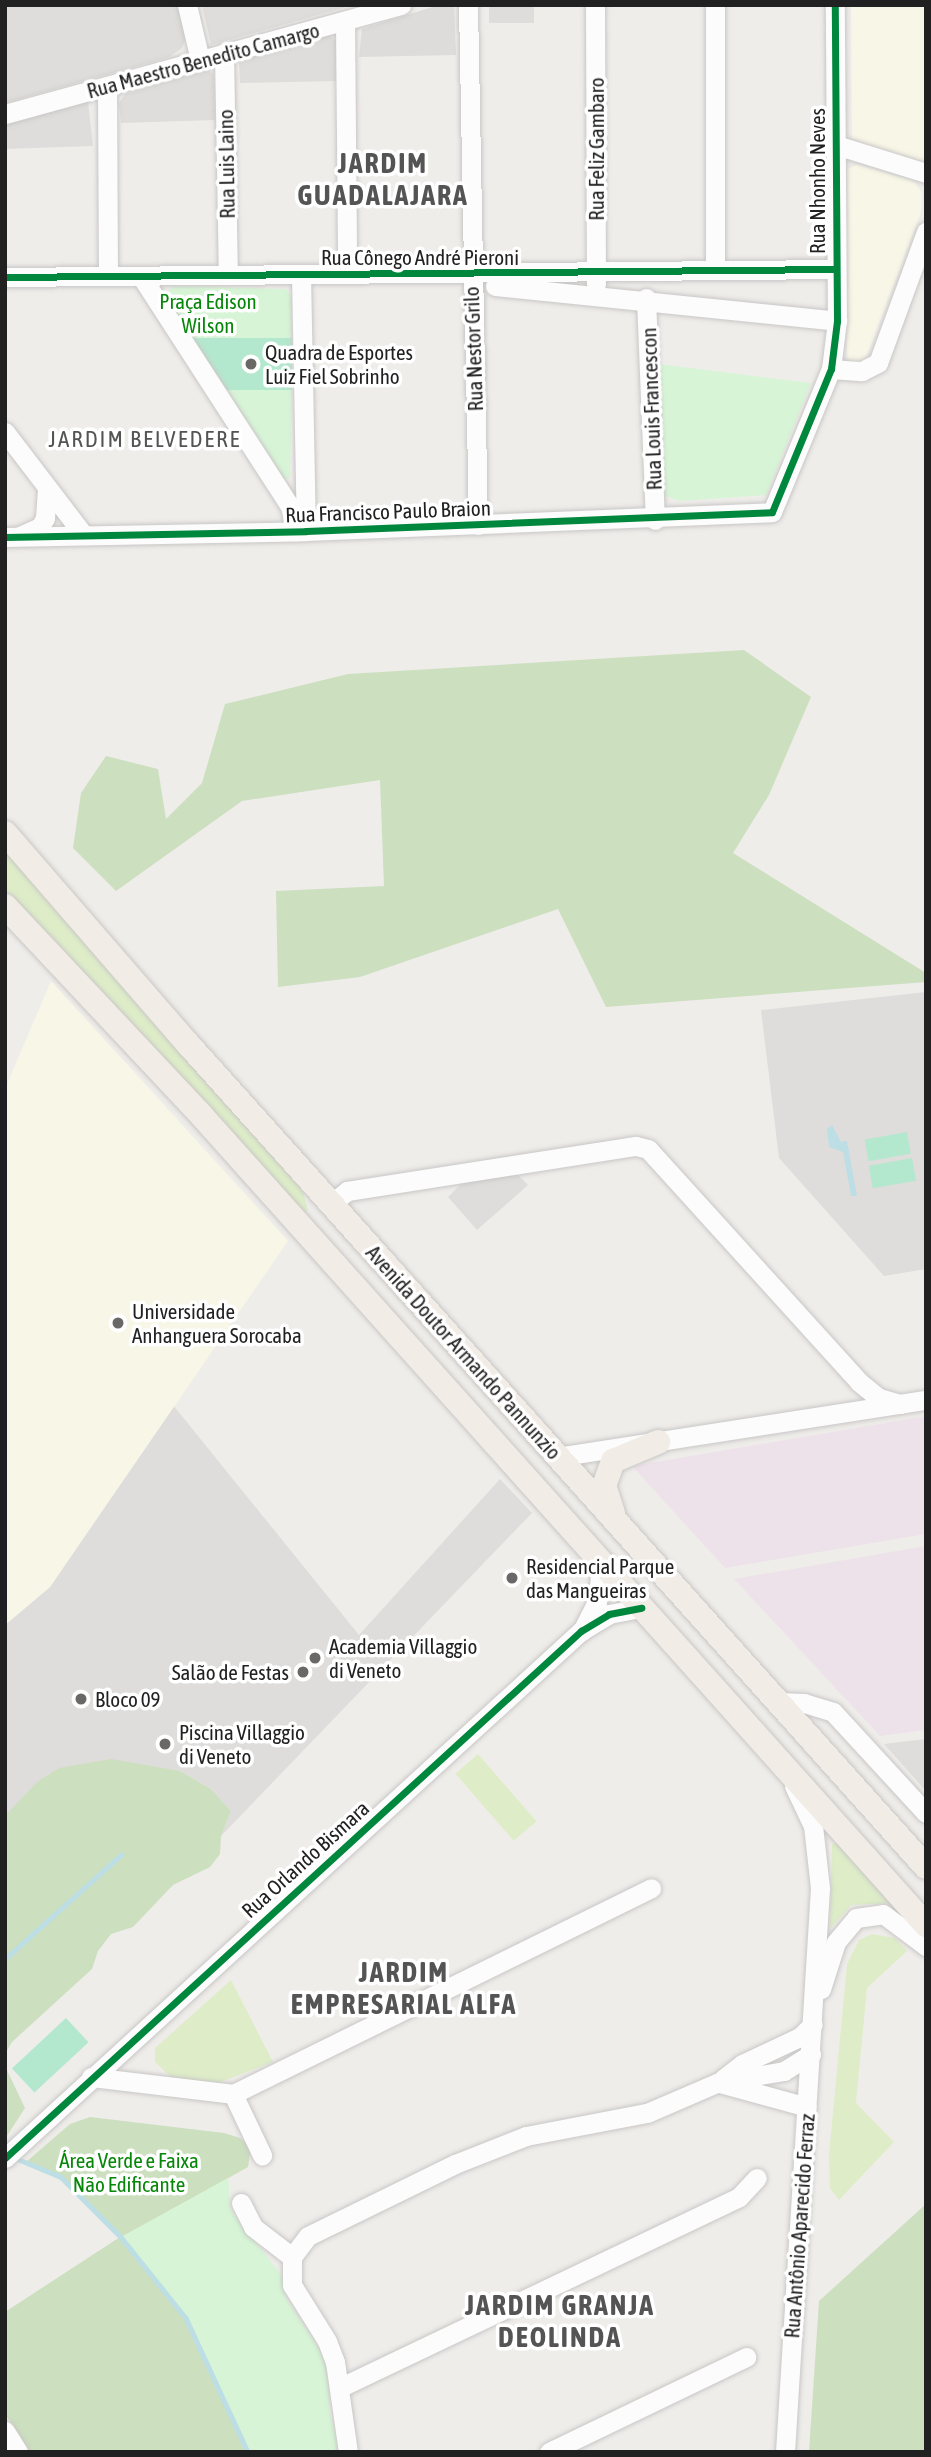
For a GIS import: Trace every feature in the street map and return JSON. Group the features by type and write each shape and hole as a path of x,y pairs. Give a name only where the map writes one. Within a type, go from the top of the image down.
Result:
{"main road":[{"name":"Avenida Doutor Armando Pannunzio","path":"5,833 331,1204 926,1867"},
{"name":"Avenida Doutor Armando Pannunzio","path":"5,906 202,1116 493,1444 603,1560 640,1608 926,1925"},
{"path":"306,1235 331,1204"},
{"path":"615,1520 604,1486 608,1470 618,1457 658,1441"},
{"path":"493,1444 557,1457"},
{"path":"672,1641 690,1642 700,1637 706,1622"},
{"path":"703,1677 716,1655 730,1649"}],"street":[{"path":"187,5 201,60"},
{"name":"Rua Maestro Benedito Camargo","path":"5,114 401,5"},
{"name":"Rua Nestor Grilo","path":"468,5 470,279 478,525"},
{"name":"Rua Feliz Gambaro","path":"594,5 596,283"},
{"path":"715,5 716,270"},
{"name":"Rua Nhonho Neves","path":"772,512 831,369 837,321 835,5"},
{"path":"345,21 347,274"},
{"name":"Rua Luis Laino","path":"224,54 228,275"},
{"path":"107,86 108,276"},
{"path":"836,145 926,173"},
{"path":"831,369 862,371 878,363 926,232"},
{"name":"Rua Cônego André Pieroni","path":"5,277 447,273 470,279 596,283 716,270 835,269"},
{"path":"301,274 301,531"},
{"path":"141,275 290,506 301,531"},
{"name":"Rua Cônego André Pieroni","path":"596,283 646,298 837,321"},
{"name":"Rua Louis Francescon","path":"646,298 655,520"},
{"path":"5,432 83,534"},
{"path":"11,537 40,527 48,508 47,489"},
{"name":"Rua Francisco Paulo Braion","path":"11,537 655,520 772,512"},
{"path":"331,1204 347,1191 636,1146 648,1149 848,1371 880,1398 900,1404"},
{"path":"826,1415 850,1399 848,1371"},
{"path":"557,1457 926,1400"},
{"name":"Rua Orlando Bismara","path":"581,1632 597,1602 603,1560"},
{"name":"Rua Orlando Bismara","path":"5,2158 581,1632 608,1614 640,1608"},
{"path":"776,1702 804,1703 833,1712 926,1813"},
{"name":"Rua Antônio Aparecido Ferraz","path":"783,1767 808,1813 817,1847 820,1888 785,2452"},
{"path":"91,2077 233,2094 651,1888"},
{"name":"Rua Antônio Aparecido Ferraz","path":"815,2000 829,1975 836,1942 856,1918 883,1914 926,1946"},
{"path":"719,2082 741,2064 800,2037 813,2024"},
{"path":"123,2048 130,2078 135,2084"},
{"path":"348,2452 341,2387 327,2341 292,2285 292,2258 308,2236 455,2164 526,2136 647,2113 719,2082 784,2071 811,2054"},
{"path":"719,2082 807,2100"},
{"path":"233,2094 262,2155"},
{"path":"341,2387 739,2197 757,2178"},
{"path":"241,2203 253,2227 292,2258"},
{"path":"549,2452 746,2357"},
{"path":"5,2431 18,2452"}],"shaded area":[{"path":"5,5 177,5 186,38 182,48 169,57 5,103"},
{"path":"202,5 353,5 211,45"},
{"path":"439,5 454,5 456,55 359,57 362,29"},
{"path":"489,5 534,5 534,23 489,23"},
{"path":"851,5 926,5 926,164 852,139"},
{"path":"329,35 337,42 336,81 240,83 239,61"},
{"path":"208,70 214,74 215,120 121,123 119,103 125,94"},
{"path":"88,101 93,146 5,149 5,121"},
{"path":"857,165 914,181 922,193 921,212 864,363 850,362 847,353 847,169"},
{"name":"Universidade Anhanguera Sorocaba","path":"51,981 288,1241 50,1587 5,1625 5,1089"},
{"path":"926,992 926,1269 884,1276 779,1158 761,1010"},
{"path":"516,1173 528,1185 477,1230 448,1197 463,1182"},
{"path":"173,1405 359,1635 500,1479 532,1513 221,1836 231,1811 211,1789 180,1771 5,1816 5,1625 50,1587"},
{"path":"926,1416 926,1534 725,1568 632,1466"},
{"path":"926,1546 926,1730 880,1736 734,1579"},
{"path":"926,1739 926,1791 884,1744"}],"green space":[{"name":"Praça Edison Wilson","path":"174,286 286,289 292,297 292,338 193,338 165,295"},
{"name":"Quadra de Esportes Luiz Fiel Sobrinho","path":"193,338 292,338 292,390 227,390"},
{"path":"659,364 811,383 766,495 679,501 664,495"},
{"path":"227,390 292,390 290,478 284,479"},
{"path":"744,650 811,697 769,795 733,853 926,973 926,982 606,1007 558,909 360,977 278,987 276,891 384,886 380,780 242,801 116,891 73,848 81,793 106,756 158,769 166,819 202,783 225,704 348,674"},
{"path":"5,850 303,1191 308,1210 301,1215 5,889"},
{"path":"907,1132 911,1154 868,1161 865,1139"},
{"path":"912,1158 916,1181 873,1188 869,1166"},
{"path":"478,1754 536,1821 514,1841 455,1774"},
{"path":"111,1759 180,1771 211,1789 231,1811 221,1836 220,1854 210,1867 173,1885 133,1927 111,1934 98,1951 92,1969 12,2042 5,2054 5,1816 37,1782 59,1768"},
{"path":"832,1844 842,1844 893,1903 851,1905 830,1929"},
{"path":"872,1934 895,1938 907,1951 867,1988 856,2103 894,2142 839,2200 830,2188 829,2154 847,1964 859,1940"},
{"path":"231,1980 273,2062 218,2083 172,2078 155,2062 155,2048"},
{"path":"66,2018 89,2042 34,2093 12,2068"},
{"path":"5,2066 25,2108 5,2139"},
{"name":"Área Verde e Faixa Não Edificante","path":"90,2117 224,2133 240,2138 251,2148 248,2167 121,2238 186,2318 248,2452 30,2452 5,2414 5,2312 120,2237 61,2177 26,2162 70,2124"},
{"path":"228,2178 231,2211 283,2277 286,2298 322,2353 330,2374 329,2409 340,2452 248,2452 186,2318 121,2237"},
{"path":"926,2204 926,2452 809,2452 819,2301"}],"water":[{"path":"832,1125 841,1142 847,1141 857,1196 851,1196 843,1152 829,1147 827,1129"}],"waterway":[{"path":"5,1959 121,1855"},
{"path":"13,2157 61,2177 121,2237 186,2318 248,2452"}],"cycle path":[{"path":"5,537 306,531 772,512 831,369 837,321 835,5"},
{"path":"5,277 835,269"},
{"path":"5,2158 581,1631 609,1614 641,1608"}],"place":[{"name":"Quadra de Esportes Luiz Fiel Sobrinho","path":"251,364"},
{"name":"Universidade Anhanguera Sorocaba","path":"118,1323"},
{"name":"Residencial Parque das Mangueiras","path":"512,1578"},
{"name":"Academia Villaggio di Veneto","path":"315,1658"},
{"name":"Salão de Festas","path":"303,1672"},
{"name":"Bloco 09","path":"81,1699"},
{"name":"Piscina Villaggio di Veneto","path":"165,1744"}],"district":[{"name":"JARDIM GUADALAJARA","path":"383,179"},
{"name":"JARDIM BELVEDERE","path":"145,439"},
{"name":"JARDIM EMPRESARIAL ALFA","path":"404,1988"},
{"name":"JARDIM GRANJA DEOLINDA","path":"560,2321"}]}
